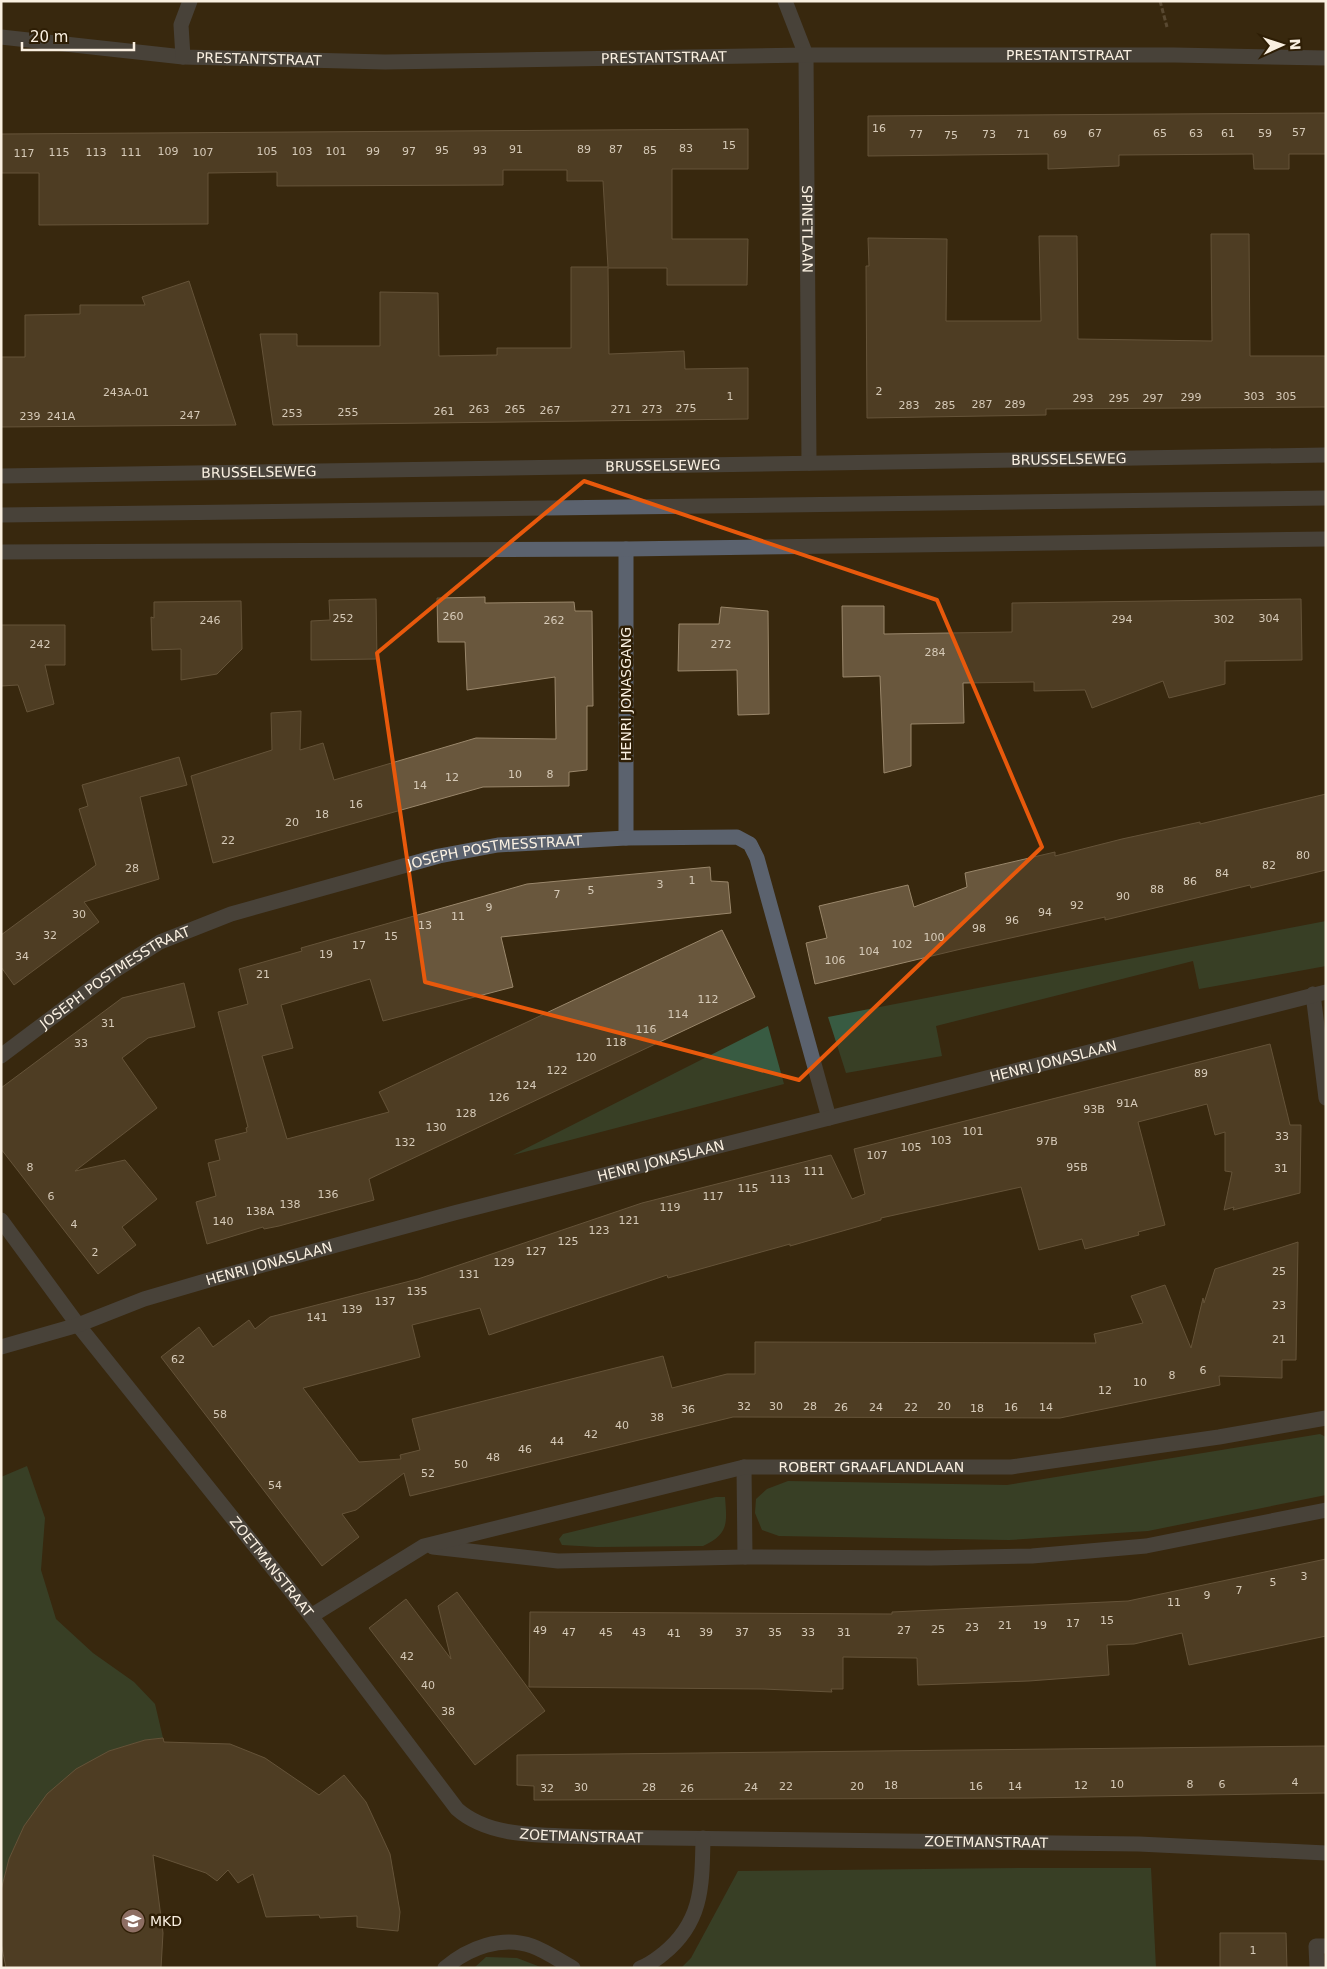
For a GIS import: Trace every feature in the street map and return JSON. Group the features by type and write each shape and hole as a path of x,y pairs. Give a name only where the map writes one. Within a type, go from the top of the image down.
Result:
{"street":[{"path":"183,56 181,25 190,1"},
{"name":"SPINETLAAN","path":"785,1 806,54 809,462"},
{"name":"PRESTANTSTRAAT","path":"1,37 183,56 385,62 806,54 1174,55 1326,58"},
{"name":"BRUSSELSEWEG","path":"1,476 809,462 1326,456"},
{"path":"1,515 1326,498"},
{"path":"1,552 626,549 1326,539"},
{"name":"HENRI JONASGANG","path":"626,549 626,838"},
{"name":"JOSEPH POSTMESSTRAAT","path":"1,1056 111,972 160,942 231,914 439,856 498,846 626,838 737,837 750,844 757,858 829,1118"},
{"path":"1319,993 1326,1098"},
{"name":"HENRI JONASLAAN","path":"1,1348 78,1325 144,1299 228,1274 464,1211 1319,993"},
{"name":"ZOETMANSTRAAT","path":"1,1220 78,1325 311,1616 457,1809 468,1819 482,1826 532,1833 591,1836 1139,1844 1326,1853"},
{"name":"ROBERT GRAAFLANDLAAN","path":"311,1616 424,1546 744,1468 1011,1467 1219,1437 1326,1418"},
{"path":"744,1468 744,1557"},
{"path":"424,1546 558,1561 744,1557 931,1558 1032,1556 1146,1546 1326,1510"},
{"path":"640,1968 649,1965 672,1947 690,1926 703,1874 703,1838"},
{"path":"445,1968 471,1951 498,1942 531,1946 573,1968"},
{"path":"1317,1968 1316,1946 1326,1946"}],"highlighted area":[{"path":"584,481 937,600 1042,847 799,1080 425,982 377,653"}],"green space":[{"path":"1326,921 1326,966 1199,989 1193,961 936,1026 942,1056 846,1073 828,1017"},
{"path":"768,1026 784,1084 513,1155"},
{"path":"1320,1434 1326,1437 1326,1495 1148,1531 1009,1540 779,1536 762,1530 755,1513 756,1499 767,1489 788,1481 1007,1485"},
{"path":"27,1466 45,1518 41,1570 56,1619 93,1653 134,1682 155,1704 163,1738 145,1740 109,1751 24,1826 9,1859 1,1890 1,1477"},
{"path":"716,1497 725,1497 726,1521 718,1537 703,1546 597,1547 562,1545 559,1539 563,1534"},
{"path":"1151,1868 1156,1968 681,1968 691,1958 738,1871"},
{"path":"486,1957 517,1958 543,1968 474,1968"}],"building":[{"path":"1326,113 1326,154 1289,154 1289,169 1254,169 1253,154 1119,155 1119,166 1048,169 1048,154 868,156 868,116"},
{"path":"748,129 748,169 672,169 672,239 748,239 747,285 667,285 667,268 608,268 609,354 684,351 685,369 748,368 748,419 273,425 260,334 297,334 297,346 380,346 380,292 438,293 439,356 497,355 497,348 571,348 571,267 608,267 603,181 567,181 567,170 503,170 503,185 277,186 277,172 208,173 208,224 39,225 39,173 1,173 1,134"},
{"path":"1211,234 1249,234 1250,356 1326,356 1326,407 1046,409 1046,415 867,418 866,266 869,266 868,238 947,239 946,321 1041,321 1039,236 1077,236 1078,339 1212,341"},
{"path":"189,281 236,425 1,427 1,357 25,357 25,315 80,314 80,305 145,305 142,297"},
{"path":"485,597 485,603 574,602 575,611 592,611 593,706 587,706 587,770 569,772 569,786 483,787 213,863 191,776 272,750 271,713 301,711 300,750 323,743 334,780 476,738 556,739 555,677 467,690 465,642 438,642 437,598"},
{"path":"376,599 377,659 311,660 311,621 330,620 329,600"},
{"path":"1301,599 1302,660 1225,661 1225,684 1169,698 1163,681 1092,708 1085,690 1034,691 1034,682 963,683 964,723 911,724 911,766 884,773 880,676 843,677 842,606 884,606 884,634 1012,632 1012,603"},
{"path":"241,601 242,649 217,674 181,680 181,649 152,650 151,617 154,618 154,602"},
{"path":"721,607 768,611 769,714 738,715 737,670 678,671 679,624 719,624"},
{"path":"1,625 65,625 65,665 45,665 54,704 27,712 18,685 1,686"},
{"path":"179,757 187,785 140,797 159,879 84,902 99,922 14,985 1,967 1,935 96,865 79,809 88,806 82,785"},
{"path":"1326,794 1326,870 1251,888 1250,885 1105,920 1105,917 961,949 815,984 806,943 827,938 819,906 908,885 914,907 967,887 965,873 1055,852 1055,856 1122,839 1200,822 1200,824"},
{"path":"710,867 711,881 728,882 731,913 501,937 513,987 383,1021 370,979 281,1005 293,1048 262,1056 287,1139 389,1112 379,1092 722,930 755,997 369,1179 374,1200 279,1226 264,1229 263,1227 207,1244 196,1202 216,1196 208,1163 220,1160 215,1140 247,1132 246,1128 248,1127 218,1012 248,1004 239,969 302,951 301,948 527,884"},
{"path":"184,983 195,1027 148,1038 122,1058 157,1108 75,1171 125,1160 157,1199 122,1227 136,1245 98,1274 1,1149 1,1088 122,998"},
{"path":"1270,1044 1290,1125 1301,1125 1300,1193 1233,1210 1234,1207 1224,1210 1232,1172 1225,1171 1225,1132 1215,1135 1207,1104 1138,1122 1165,1225 1138,1232 1139,1235 1085,1249 1082,1239 1039,1250 1021,1187 881,1218 881,1220 790,1246 790,1244 668,1278 667,1275 489,1335 480,1308 412,1325 420,1357 303,1388 359,1462 401,1459 400,1455 420,1450 412,1419 663,1356 672,1388 727,1374 755,1374 755,1342 1096,1343 1094,1334 1143,1323 1131,1296 1165,1285 1191,1348 1203,1298 1204,1303 1215,1269 1298,1242 1296,1360 1282,1360 1282,1378 1219,1376 1220,1385 1060,1418 733,1417 410,1496 404,1473 356,1510 342,1514 359,1537 322,1566 161,1357 199,1327 213,1347 249,1320 255,1329 270,1317 418,1279 642,1203 831,1155 852,1199 865,1194 854,1149"},
{"path":"1326,1559 1326,1636 1189,1665 1182,1633 1134,1644 1107,1645 1109,1675 1029,1681 918,1685 917,1658 843,1657 843,1689 831,1689 832,1692 763,1689 529,1687 530,1612 892,1614 892,1612 1128,1601"},
{"path":"457,1592 545,1711 475,1765 369,1628 406,1599 451,1659 438,1606"},
{"path":"163,1738 164,1742 230,1744 265,1758 319,1795 344,1775 366,1802 390,1854 400,1912 398,1931 357,1927 357,1916 320,1918 319,1915 266,1917 253,1874 238,1883 228,1870 217,1881 206,1873 153,1855 163,1933 161,1968 6,1968 1,1943 1,1890 9,1859 24,1826 47,1794 76,1769 109,1751 145,1740"},
{"path":"1326,1746 1326,1793 1025,1798 534,1800 534,1786 517,1785 517,1755"},
{"path":"1220,1933 1286,1933 1287,1968 1220,1968"}],"place":[{"name":"MKD","path":"133,1921"}]}
